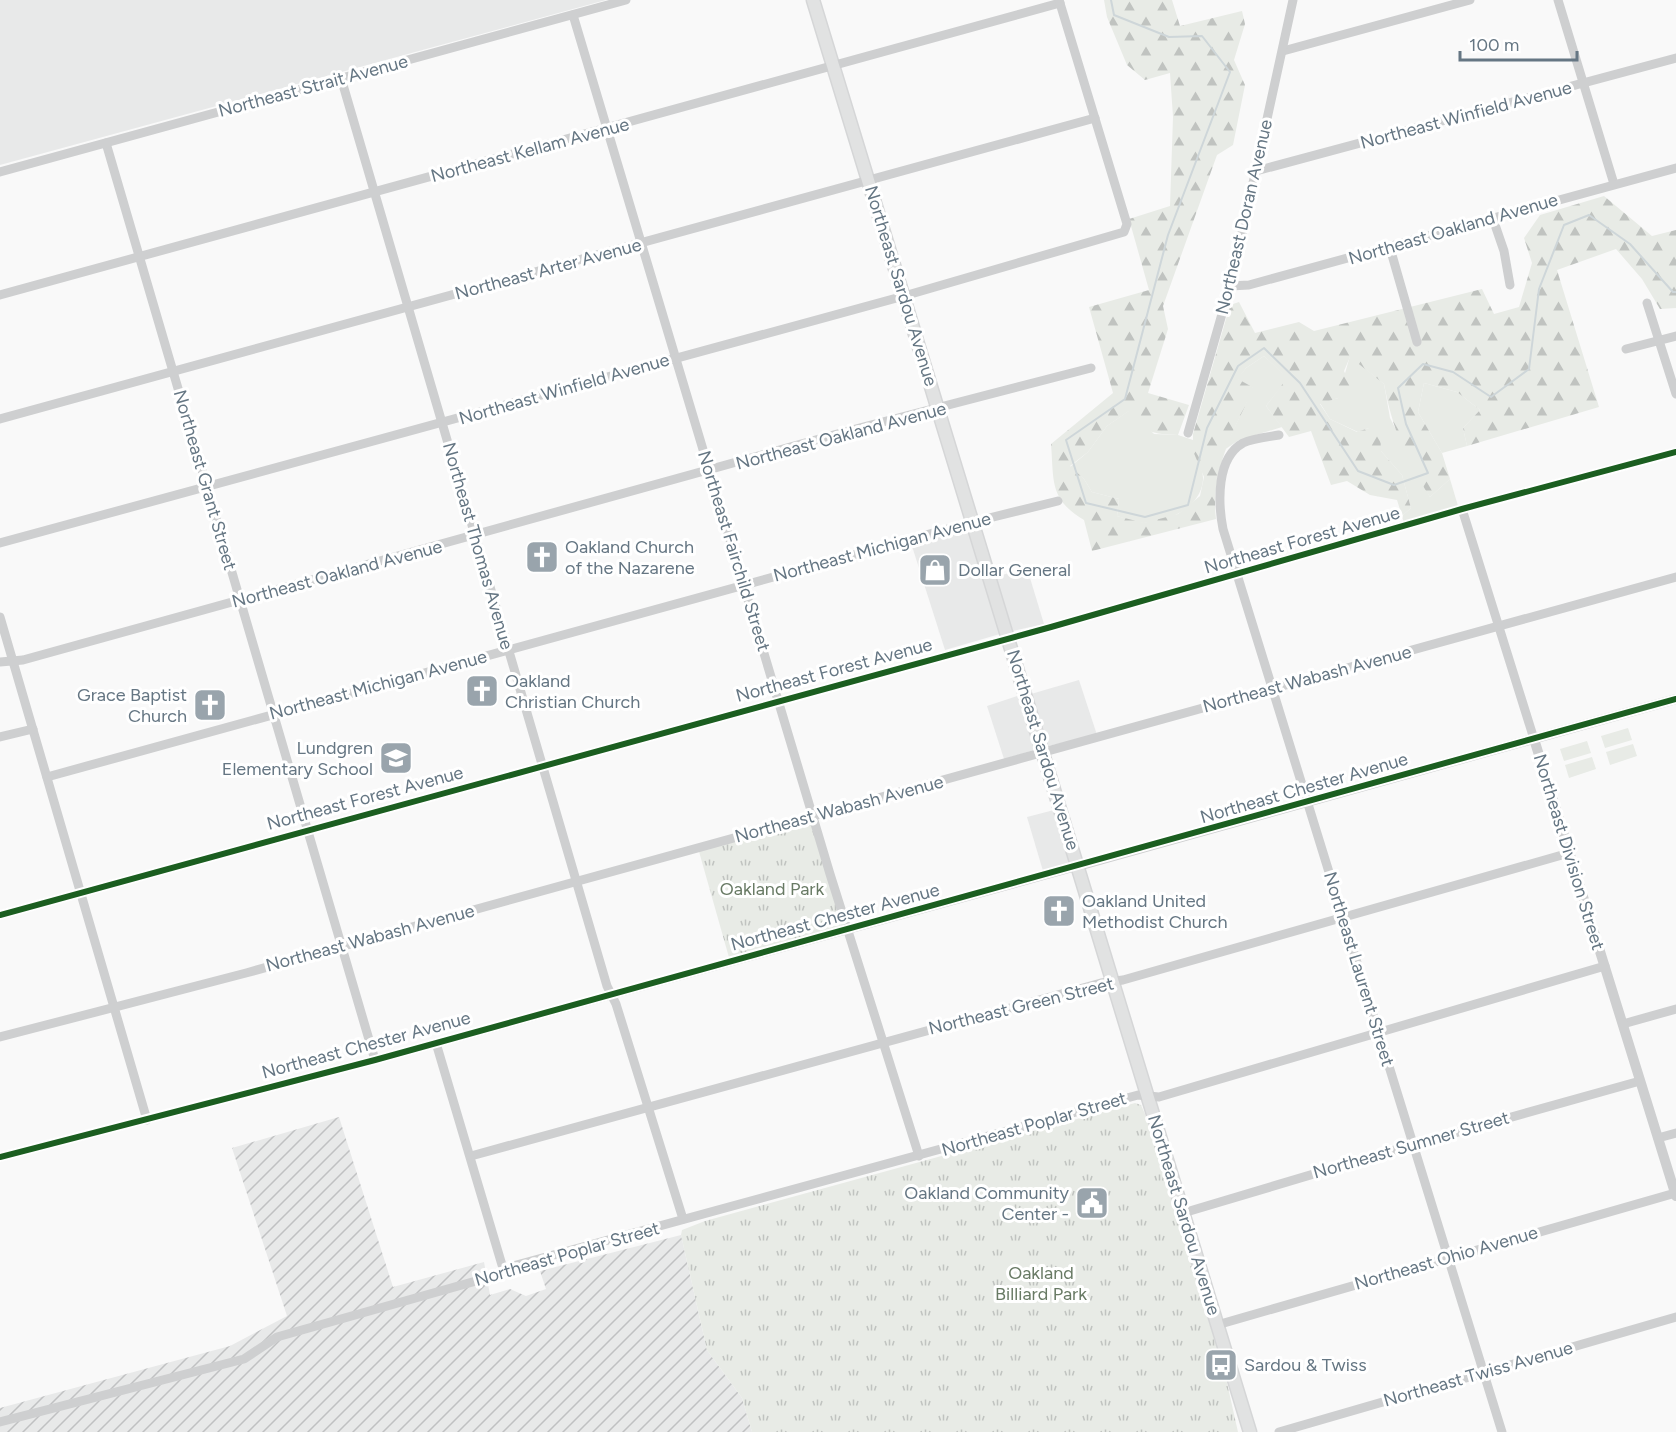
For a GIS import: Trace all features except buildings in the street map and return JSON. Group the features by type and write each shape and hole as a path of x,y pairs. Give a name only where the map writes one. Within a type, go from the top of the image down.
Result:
{"main road":[{"name":"Northeast Sardou Avenue","path":"813,0 1251,1432"}],"street":[{"name":"Northeast Strait Avenue","path":"0,172 626,0"},
{"name":"Northeast Doran Avenue","path":"1188,433 1230,286 1293,0"},
{"path":"1283,51 1470,0"},
{"path":"1558,0 1614,184"},
{"name":"Northeast Kellam Avenue","path":"0,295 607,129 1059,2"},
{"path":"1059,2 1095,118"},
{"name":"Northeast Fairchild Street","path":"573,15 847,929 918,1156"},
{"name":"Northeast Winfield Avenue","path":"1256,171 1676,58"},
{"name":"Northeast Thomas Avenue","path":"341,78 576,881 683,1219"},
{"name":"Northeast Winfield Avenue","path":"0,543 904,296 1126,230 1127,224 1095,118"},
{"name":"Northeast Arter Avenue","path":"0,419 1095,118"},
{"name":"Northeast Grant Street","path":"106,143 375,1060"},
{"name":"Northeast Oakland Avenue","path":"1230,286 1249,285 1390,248 1676,168"},
{"path":"1493,219 1504,251 1510,285"},
{"path":"1390,248 1417,342"},
{"path":"1647,303 1676,394"},
{"path":"1626,350 1676,336"},
{"name":"Northeast Oakland Avenue","path":"0,662 13,661 241,600 710,472 848,431 1091,368"},
{"name":"Northeast Laurent Street","path":"1279,435 1247,441 1235,449 1227,461 1219,505 1235,575 1502,1432"},
{"name":"Northeast Forest Avenue","path":"0,915 1235,575 1462,509 1676,452"},
{"name":"Northeast Michigan Avenue","path":"47,777 973,522 1058,501"},
{"name":"Northeast Division Street","path":"1462,509 1676,1194"},
{"name":"Northeast Wabash Avenue","path":"0,1037 342,946 1676,577"},
{"path":"0,617 147,1120"},
{"name":"Northeast Chester Avenue","path":"0,1157 375,1060 1676,699"},
{"path":"0,737 33,729"},
{"name":"Northeast Green Street","path":"471,1156 1343,918 1569,853"},
{"name":"Northeast Poplar Street","path":"0,1422 244,1359 277,1337 501,1274 506,1268 1120,1099 1138,1095 1159,1097 1605,966"},
{"path":"1623,1024 1676,1010"},
{"path":"436,1042 502,1264 506,1268"},
{"name":"Northeast Sumner Street","path":"1183,1213 1413,1144 1640,1081"},
{"path":"1658,1138 1676,1133"},
{"name":"Northeast Ohio Avenue","path":"1217,1325 1448,1257 1676,1194"},
{"name":"Northeast Twiss Avenue","path":"1279,1432 1676,1317"},
{"path":"1235,1384 1244,1432"}],"shaded area":[{"path":"0,0 606,0 0,165"},
{"path":"961,530 970,534 1000,634 945,650 911,543"},
{"path":"1027,568 1044,624 1013,631 995,577"},
{"path":"1079,680 1097,735 1048,746 1031,694"},
{"path":"1020,695 1034,750 1004,759 987,706"},
{"path":"1054,810 1070,862 1043,871 1027,817"},
{"path":"339,1117 393,1287 484,1262 490,1295 510,1289 526,1296 546,1289 540,1271 681,1235 707,1350 742,1398 752,1432 0,1432 0,1408 230,1346 287,1316 232,1148"}],"green space":[{"path":"1104,0 1172,0 1180,26 1242,11 1245,24 1234,60 1245,85 1233,145 1217,155 1163,306 1168,329 1148,393 1189,405 1178,435 1149,431 1139,424 1129,411 1107,426 1088,452 1070,466 1084,479 1092,492 1119,499 1117,516 1144,523 1178,514 1200,496 1204,477 1193,451 1193,434 1230,305 1239,302 1255,333 1299,322 1314,331 1482,289 1494,314 1519,307 1532,263 1524,238 1540,215 1604,196 1652,236 1676,230 1676,308 1660,309 1642,279 1616,249 1557,270 1599,407 1467,446 1463,428 1480,410 1457,392 1424,383 1418,412 1442,453 1450,479 1430,497 1401,443 1391,416 1384,384 1350,357 1344,371 1351,386 1338,398 1320,404 1330,419 1357,432 1369,428 1380,430 1381,451 1402,475 1411,508 1402,516 1397,500 1370,495 1347,481 1331,485 1311,431 1289,437 1266,406 1287,378 1264,356 1246,368 1238,379 1254,388 1225,451 1220,468 1215,502 1216,519 1092,551 1084,520 1064,504 1059,496 1054,479 1051,444 1113,393 1089,307 1149,290 1129,219 1170,206 1173,117 1170,73 1145,80 1127,65 1107,17"},
{"path":"1264,356 1288,378 1266,406 1282,427 1239,440 1224,450 1253,388 1237,379 1246,368"},
{"path":"1350,356 1384,384 1390,418 1430,497 1450,479 1458,506 1404,523 1402,516 1411,508 1402,475 1381,451 1369,428 1358,432 1330,419 1320,403 1338,398"},
{"path":"1424,383 1457,392 1480,410 1463,428 1467,446 1442,453 1418,412"},
{"path":"1130,410 1154,434 1178,435 1193,440 1203,475 1201,490 1190,505 1163,520 1141,523 1117,516 1119,499 1092,492 1084,479 1070,467 1088,452 1107,426"},
{"path":"1628,728 1632,740 1605,748 1601,736"},
{"path":"1587,741 1591,753 1564,761 1560,749"},
{"path":"1633,744 1637,756 1610,765 1606,752"},
{"path":"1592,757 1596,769 1569,778 1565,765"},
{"name":"Oakland Park","path":"813,816 847,929 730,961 698,848"},
{"name":"Oakland Billiard Park","path":"1135,1103 1141,1105 1145,1114 1225,1374 1238,1432 752,1432 742,1398 707,1350 681,1235 682,1230 705,1221"}],"waterway":[{"path":"1111,0 1114,15 1169,37 1202,36 1230,72 1168,235 1125,399 1066,440 1086,503 1145,517 1188,505 1207,428 1238,366 1264,348 1300,383 1358,471 1394,485 1428,473 1406,424 1398,388 1423,364 1453,372 1491,397 1529,369 1539,289 1564,225 1589,215 1630,244 1673,292 1676,292"}],"cycle path":[{"path":"0,915 1051,627 1462,509 1676,452"},
{"path":"0,1157 375,1060 1676,699"}],"place":[{"name":"Oakland Church of the Nazarene","path":"542,557"},
{"name":"Dollar General","path":"935,570"},
{"name":"Oakland Christian Church","path":"482,691"},
{"name":"Grace Baptist Church","path":"210,705"},
{"name":"Lundgren Elementary School","path":"396,758"},
{"name":"Oakland United Methodist Church","path":"1059,911"},
{"name":"Oakland Community Center -","path":"1092,1203"},
{"name":"Sardou & Twiss","path":"1221,1365"}]}
